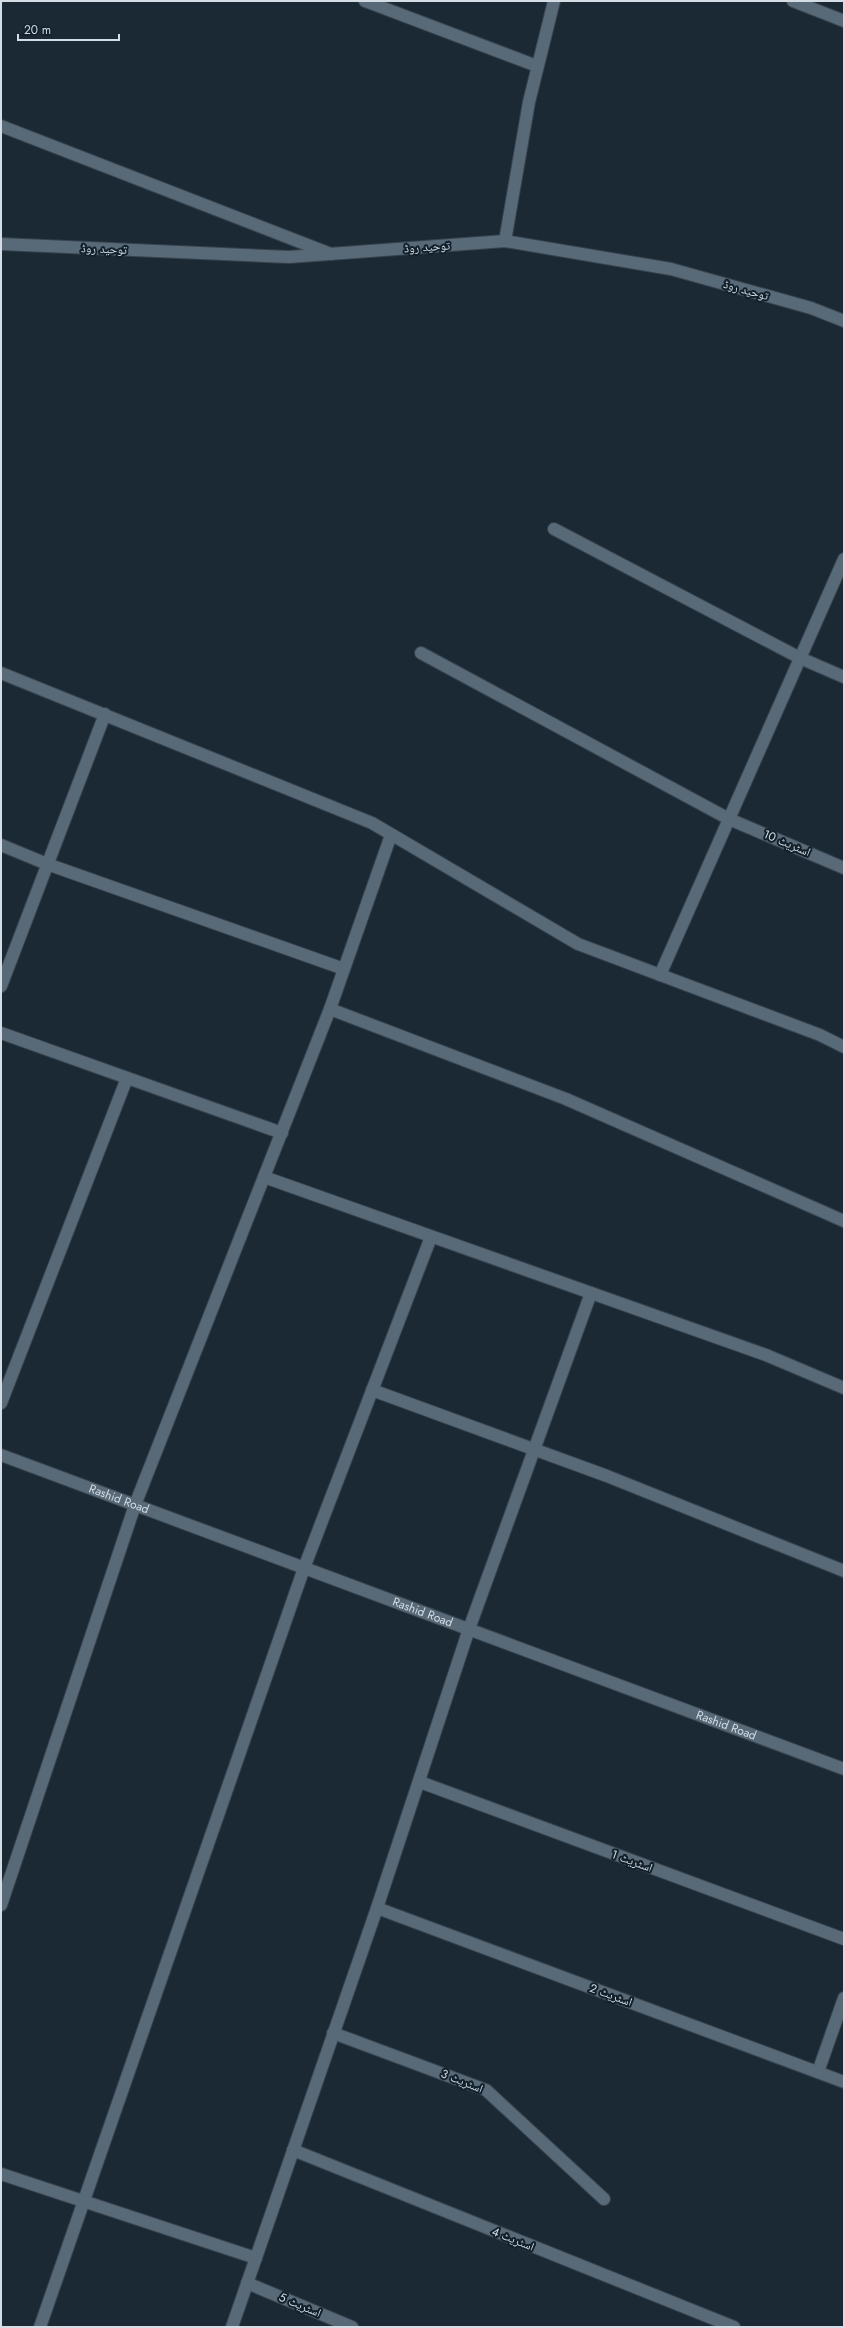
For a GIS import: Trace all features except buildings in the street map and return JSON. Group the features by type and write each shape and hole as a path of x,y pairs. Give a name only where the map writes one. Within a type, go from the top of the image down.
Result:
{"street":[{"path":"365,1 537,66"},
{"path":"506,241 529,102 554,1"},
{"path":"793,1 844,21"},
{"path":"1,126 331,254"},
{"name":"توحید روڈ","path":"1,244 289,257 506,241 671,269 811,308 844,321"},
{"path":"554,530 800,658 844,677"},
{"path":"660,976 844,559"},
{"name":"اسٹریٹ 10","path":"420,653 729,818 844,868"},
{"path":"1,673 105,714 372,824 578,944 820,1035 844,1047"},
{"path":"1,986 105,714"},
{"path":"1,1905 135,1505 330,1009 391,835"},
{"path":"1,845 48,864 344,969"},
{"path":"330,1009 566,1098 844,1221"},
{"path":"1,1033 282,1133"},
{"path":"1,1403 127,1078"},
{"path":"264,1177 766,1355 844,1388"},
{"path":"40,2327 304,1568 431,1237"},
{"path":"232,2327 420,1782 469,1629 591,1293"},
{"path":"372,1390 622,1482 844,1571"},
{"name":"Rashid Road","path":"1,1455 844,1769"},
{"name":"اسٹریٹ 1","path":"420,1782 844,1939"},
{"name":"اسٹریٹ 2","path":"377,1908 844,2082"},
{"path":"818,2072 844,1998"},
{"name":"اسٹریٹ 3","path":"334,2033 486,2090 604,2199"},
{"name":"اسٹریٹ 4","path":"293,2150 734,2327"},
{"path":"1,2174 84,2200 256,2258"},
{"name":"اسٹریٹ 5","path":"247,2283 352,2327"}]}
